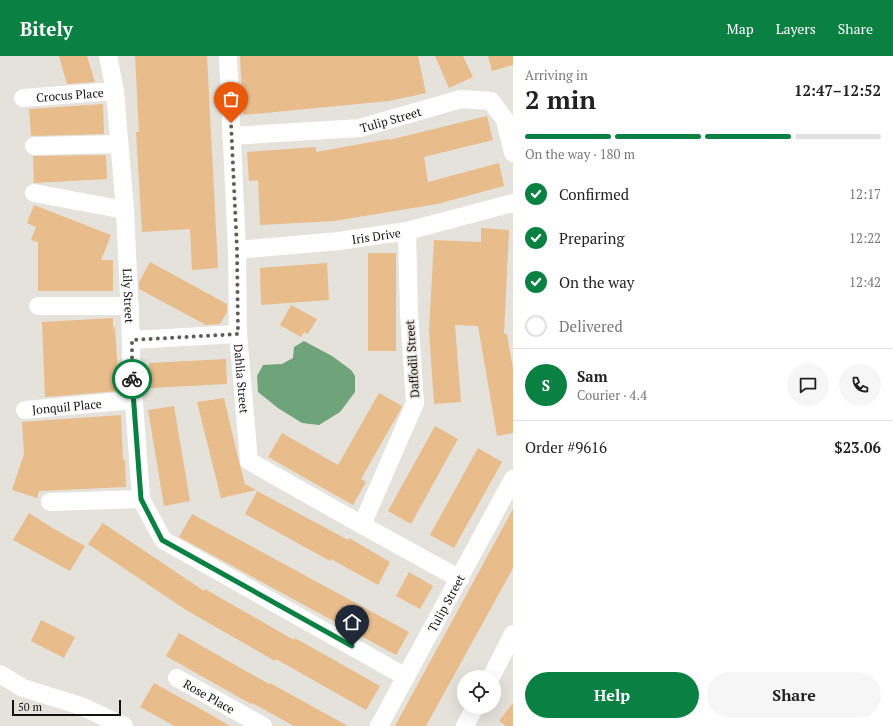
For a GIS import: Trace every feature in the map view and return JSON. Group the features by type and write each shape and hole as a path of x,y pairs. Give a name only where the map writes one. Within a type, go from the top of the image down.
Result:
{"street":[{"name":"Lily Street","path":"108,56 116,91 125,210 132,340 131,361 133,400 141,499 162,540 406,677"},
{"name":"Dahlia Street","path":"228,56 237,250 238,334 249,460 460,579"},
{"name":"Crocus Place","path":"23,98 116,91"},
{"name":"Tulip Street","path":"231,136 360,128 462,99 491,101 506,120 513,153"},
{"path":"34,146 120,144"},
{"path":"34,193 125,210"},
{"name":"Iris Drive","path":"237,250 339,241 407,231 513,204"},
{"name":"Daffodil Street","path":"362,525 415,403 409,313 407,231"},
{"path":"38,306 130,306"},
{"path":"132,340 238,334"},
{"name":"Jonquil Place","path":"25,410 133,400"},
{"name":"Tulip Street","path":"379,726 513,479"},
{"path":"50,502 141,499"},
{"path":"495,670 513,634"},
{"path":"0,674 23,688 81,706 124,726"},
{"name":"Rose Place","path":"177,678 263,726"},
{"path":"0,690 4,688 23,688"},
{"path":"465,726 471,714"}],"shaded area":[{"path":"304,341 332,356 351,370 355,376 355,392 340,412 319,425 302,423 278,408 258,392 257,376 263,365 282,364 293,358 294,347"}],"building":[{"path":"59,56 87,56 95,82 67,84"},
{"path":"135,56 207,56 218,268 192,270 190,229 142,232 136,132 139,132"},
{"path":"240,56 418,56 426,93 389,101 243,115"},
{"path":"435,56 463,56 473,77 449,88"},
{"path":"488,56 513,56 513,65 492,71"},
{"path":"103,104 104,134 31,136 29,109"},
{"path":"487,116 493,140 424,157 428,182 499,163 504,186 437,204 334,221 260,225 258,180 249,181 247,152 316,147 316,152 389,140"},
{"path":"106,155 107,179 34,183 33,156"},
{"path":"34,205 111,235 101,260 113,260 113,291 38,291 38,242 31,240 36,227 27,223"},
{"path":"481,228 509,230 504,334 507,334 513,368 513,433 497,436 478,326 455,325 461,402 434,404 429,330 434,240 481,242"},
{"path":"368,253 396,253 396,351 368,351"},
{"path":"150,262 227,304 227,312 220,324 206,325 139,289 139,282"},
{"path":"327,263 329,300 261,305 260,268"},
{"path":"291,305 317,319 308,334 304,332 301,337 280,325"},
{"path":"113,318 113,331 115,326 119,391 45,397 42,322"},
{"path":"226,359 227,384 150,388 149,363"},
{"path":"379,393 402,407 361,479 366,482 353,505 268,457 282,433 338,465"},
{"path":"224,398 245,484 256,490 221,498 197,402"},
{"path":"174,406 190,501 164,506 148,410"},
{"path":"121,415 126,487 39,491 37,498 12,490 24,454 22,422"},
{"path":"435,426 458,439 411,524 388,511"},
{"path":"478,448 502,462 454,548 430,535"},
{"path":"257,491 348,540 349,538 390,562 378,585 331,559 330,561 245,514"},
{"path":"513,509 513,568 506,581 426,726 395,726"},
{"path":"29,513 85,546 70,571 13,540"},
{"path":"192,514 409,632 396,655 179,537"},
{"path":"103,523 204,591 205,589 294,640 295,638 380,686 366,710 276,659 275,661 186,610 88,544"},
{"path":"409,572 433,586 420,609 396,596"},
{"path":"41,620 75,637 64,658 31,641"},
{"path":"179,633 269,684 270,683 348,726 294,726 252,703 251,704 166,656"},
{"path":"154,683 230,726 174,726 140,707"},
{"path":"513,703 513,726 506,726 499,721"}],"way so far":[{"path":"132,379 132,340 238,334 237,250 231,123"}],"route":[{"path":"132,379 141,499 162,540 352,646"}]}
